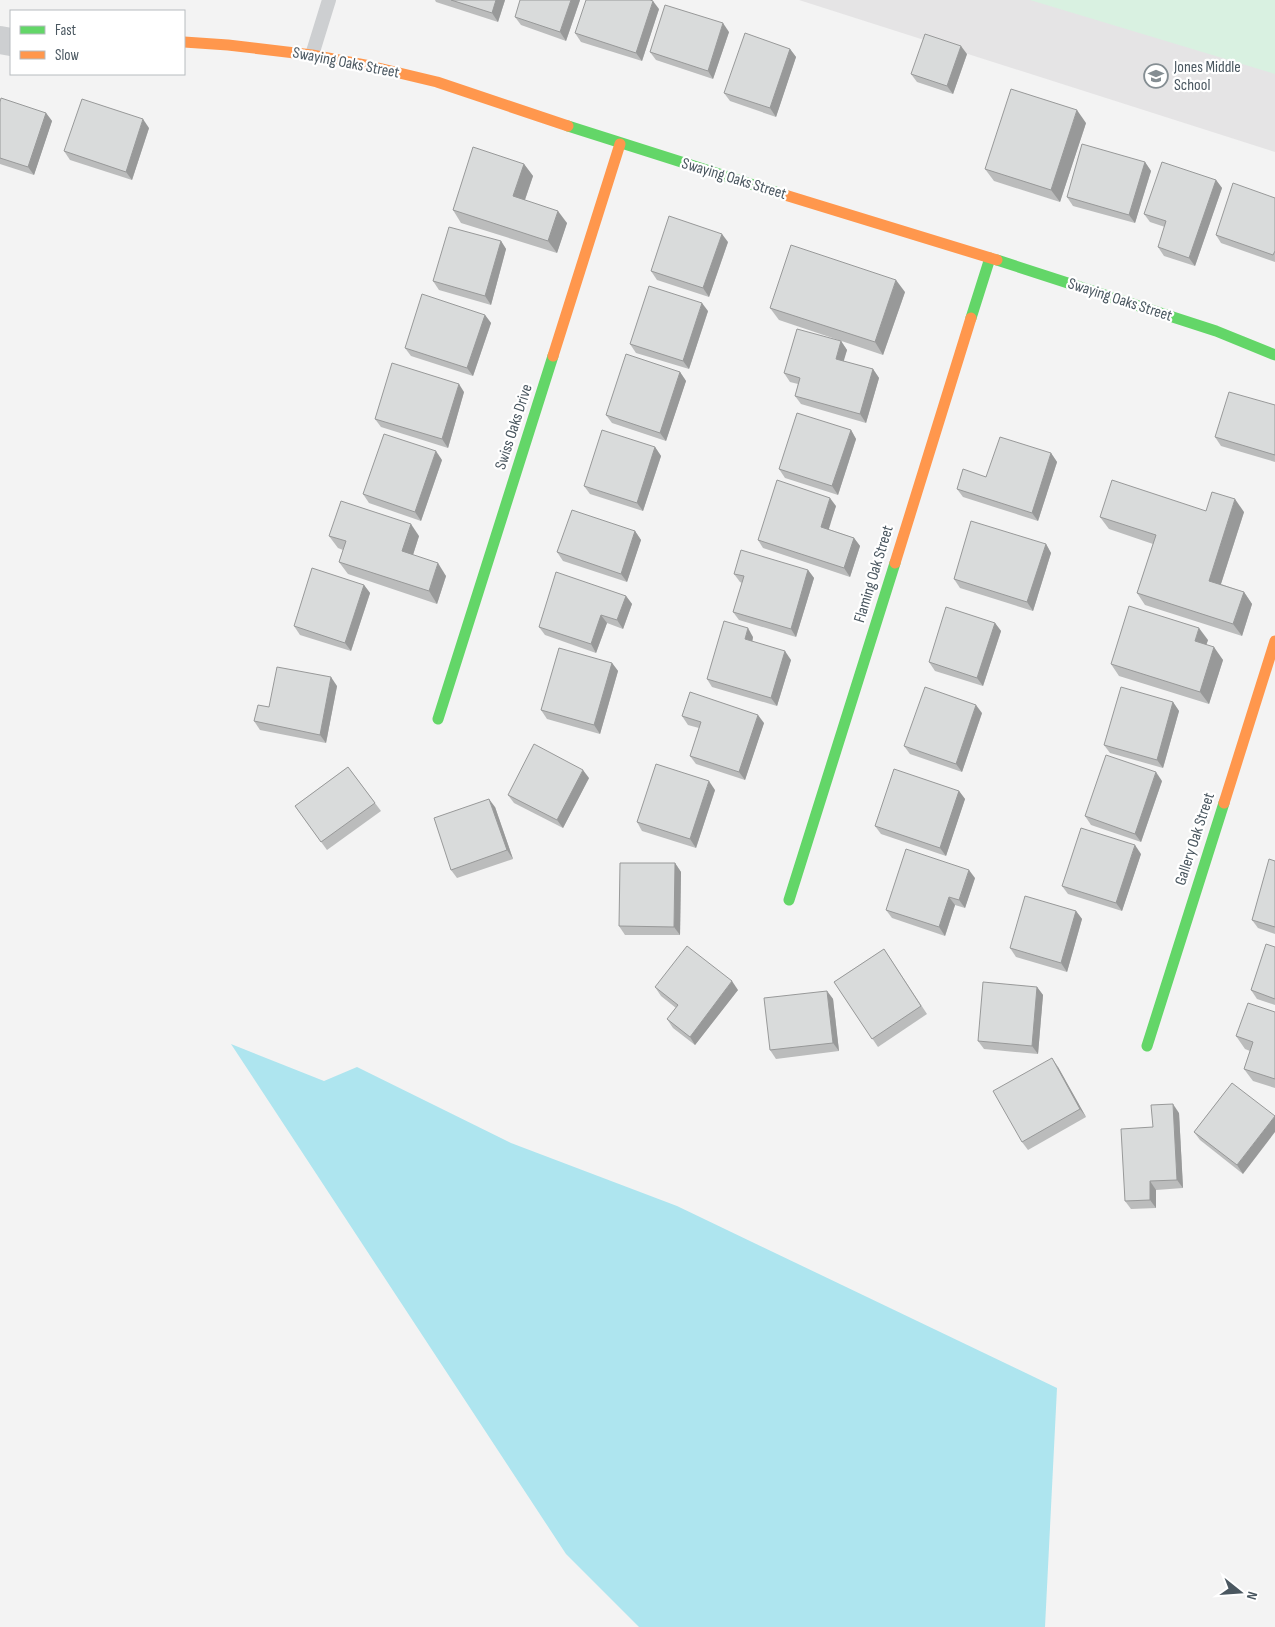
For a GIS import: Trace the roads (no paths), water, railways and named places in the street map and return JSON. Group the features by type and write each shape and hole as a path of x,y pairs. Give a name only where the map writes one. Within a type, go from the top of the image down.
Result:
{"street":[{"name":"Swaying Oaks Street","path":"185,42 228,44 312,55 437,82 620,144 990,258 1216,331 1275,355"},
{"name":"Swiss Oaks Drive","path":"438,719 620,144"},
{"name":"Flaming Oak Street","path":"789,900 990,258"},
{"name":"Gallery Oak Street","path":"1147,1046 1275,642"}],"lane":[{"path":"312,55 329,0"}],"water":[{"path":"231,1044 324,1081 357,1067 511,1143 677,1206 1057,1388 1045,1627 639,1627 566,1554"}],"place":[{"name":"Jones Middle School","path":"1156,76"}]}
